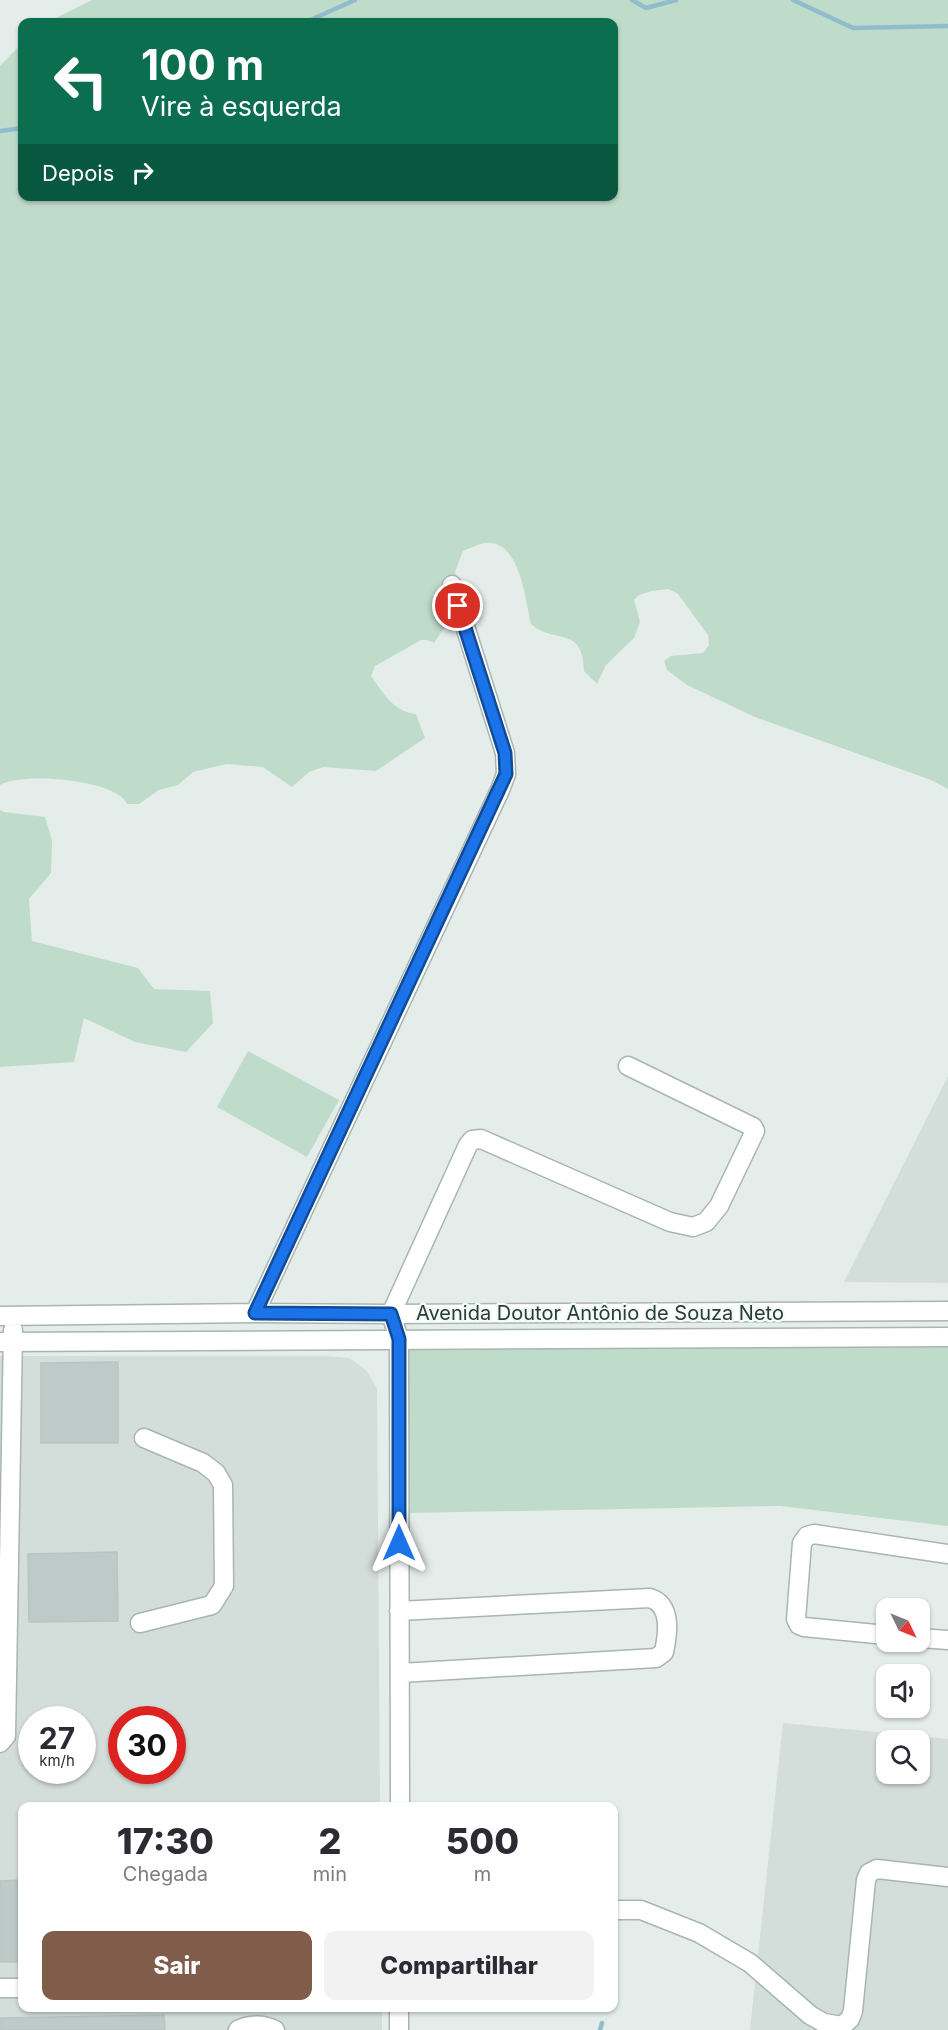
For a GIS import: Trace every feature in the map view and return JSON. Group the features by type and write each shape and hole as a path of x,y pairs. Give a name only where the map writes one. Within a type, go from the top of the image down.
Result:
{"street":[{"path":"255,1313 506,774 505,753 452,585"},
{"path":"400,1802 399,1339 391,1314 468,1144 472,1140 481,1140 670,1222 693,1227 706,1222 719,1206 755,1131 753,1127 628,1066"},
{"name":"Avenida Doutor Antônio de Souza Neto","path":"7,1316 948,1311"},
{"path":"147,1341 149,1315"},
{"path":"0,1743 6,1736 4,1607 7,1316"},
{"name":"Avenida Doutor Antônio de Souza Neto","path":"6,1342 948,1337"},
{"path":"140,1623 212,1605 224,1586 223,1485 216,1473 203,1463 144,1438"},
{"path":"876,1634 799,1625 796,1619 802,1543 807,1536 814,1534 948,1554"},
{"path":"399,1611 650,1598 660,1603 666,1620 664,1652 656,1658 400,1673"},
{"path":"930,1639 948,1640"},
{"path":"618,1910 641,1910 699,1933 750,1963 810,2015 824,2023 842,2026 850,2019 853,2011 866,1880 869,1873 877,1869 948,1877"},
{"path":"0,1988 18,1988"},
{"path":"399,2012 399,2030"},
{"path":"238,2030 255,2025 271,2027 275,2030"}],"shaded area":[{"path":"948,1076 948,1283 844,1282"},
{"path":"0,1356 327,1356 349,1358 366,1370 377,1388 380,1802 18,1802 18,2012 382,2012 382,2030 0,2030"},
{"path":"783,1723 876,1732 876,1784 930,1784 930,1737 948,1739 948,2030 750,2030"}],"green space":[{"path":"92,0 948,0 948,789 931,780 755,717 687,685 667,670 664,661 671,656 703,653 709,645 708,635 678,594 669,589 639,595 634,600 640,622 634,638 606,665 597,684 584,671 579,647 573,641 549,634 531,624 523,586 513,560 506,550 497,544 485,543 463,551 455,572 461,595 453,615 434,643 421,640 375,666 371,676 384,695 401,709 416,714 425,738 376,771 323,767 309,772 292,787 263,767 226,764 193,772 178,785 159,790 139,804 127,804 119,795 105,789 67,780 27,779 0,785 0,66 18,47 18,201 618,201 618,18 56,18"},
{"path":"0,810 45,817 52,840 51,873 29,899 32,941 138,968 154,989 210,991 213,1023 186,1052 135,1042 84,1018 74,1062 0,1067"},
{"path":"248,1051 339,1100 307,1157 217,1107"},
{"path":"406,1345 948,1346 948,1526 780,1506 410,1513"}],"building":[{"path":"118,1362 118,1443 41,1443 41,1363"},
{"path":"117,1552 118,1621 29,1622 28,1554"},
{"path":"18,1880 18,1962 0,1962 0,1881"},
{"path":"164,2015 165,2030 0,2030 0,2018"}],"waterway":[{"path":"315,18 355,0"},
{"path":"632,0 646,8 676,0"},
{"path":"793,0 853,28 948,26"},
{"path":"0,131 18,129"},
{"path":"600,2030 602,2023"}],"route":[{"path":"399,1543 399,1339 391,1314 255,1313 506,774 505,753 458,606"}]}
